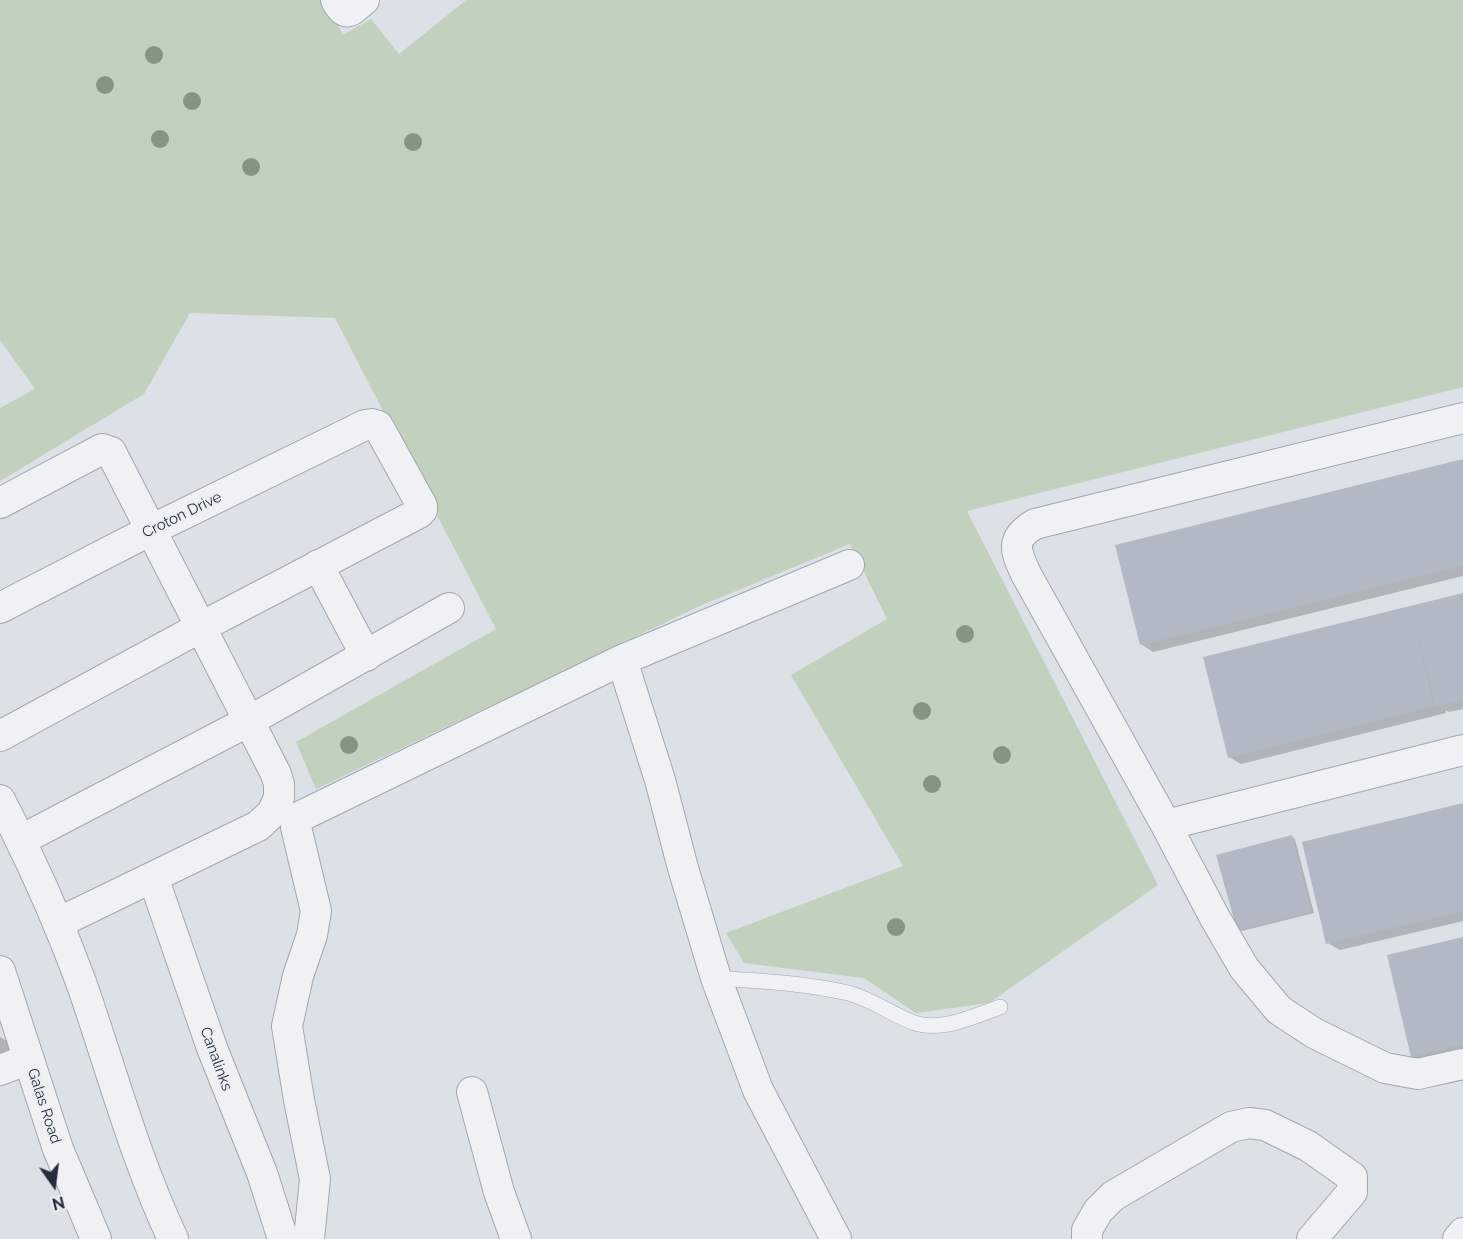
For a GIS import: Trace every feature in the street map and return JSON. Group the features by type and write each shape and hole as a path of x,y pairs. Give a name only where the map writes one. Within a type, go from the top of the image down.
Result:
{"street":[{"path":"336,0 341,11 345,12 349,12 364,0"},
{"path":"1463,418 1035,524 1019,536 1017,545 1018,556 1026,573 1215,918 1244,968 1279,1010 1314,1033 1385,1068 1418,1074 1463,1064"},
{"name":"Croton Drive","path":"0,608 151,530 365,425 378,426 422,510 318,565"},
{"path":"0,503 102,449 111,452 279,784 279,798 272,813 258,826 58,923"},
{"path":"0,736 318,565 366,656"},
{"path":"309,1239 315,1179 287,1026 298,976 312,935 316,911 296,827 299,817 622,660 849,565"},
{"path":"21,840 249,721 449,608"},
{"path":"622,660 660,780 682,868 716,978 758,1090 836,1239"},
{"path":"1166,825 1463,750"},
{"path":"0,800 21,840 58,923 81,982 138,1155 173,1239"},
{"name":"Canalinks","path":"153,877 212,1048 262,1173 283,1239"},
{"name":"Galas Road","path":"0,971 58,1149 96,1239"},
{"path":"0,1070 29,1059"},
{"path":"472,1092 499,1192 516,1239"},
{"path":"1087,1239 1087,1230 1098,1211 1113,1196 1211,1137 1231,1127 1249,1123 1265,1125 1308,1146 1352,1177 1352,1192 1312,1239"},
{"path":"1458,1239 1463,1233"}],"lane":[{"path":"716,978 780,983 849,993 914,1023 927,1026 960,1022 1000,1007"}],"green space":[{"path":"0,0 324,0 343,35 371,19 399,54 466,0 1463,0 1463,387 967,511 1158,885 989,1003 916,1013 864,978 744,963 726,933 903,866 791,675 887,619 850,544 702,605 316,789 296,742 496,629 335,318 190,313 144,394 0,481 0,408 35,389 0,340"}],"building":[{"path":"1463,459 1463,566 1140,645 1115,545"},
{"path":"1463,593 1463,700 1436,706 1410,606"},
{"path":"1410,606 1434,706 1228,758 1203,657"},
{"path":"1463,803 1463,911 1326,944 1302,842"},
{"path":"1292,835 1311,912 1237,930 1216,855"},
{"path":"1463,937 1463,1044 1411,1057 1387,955"}]}
